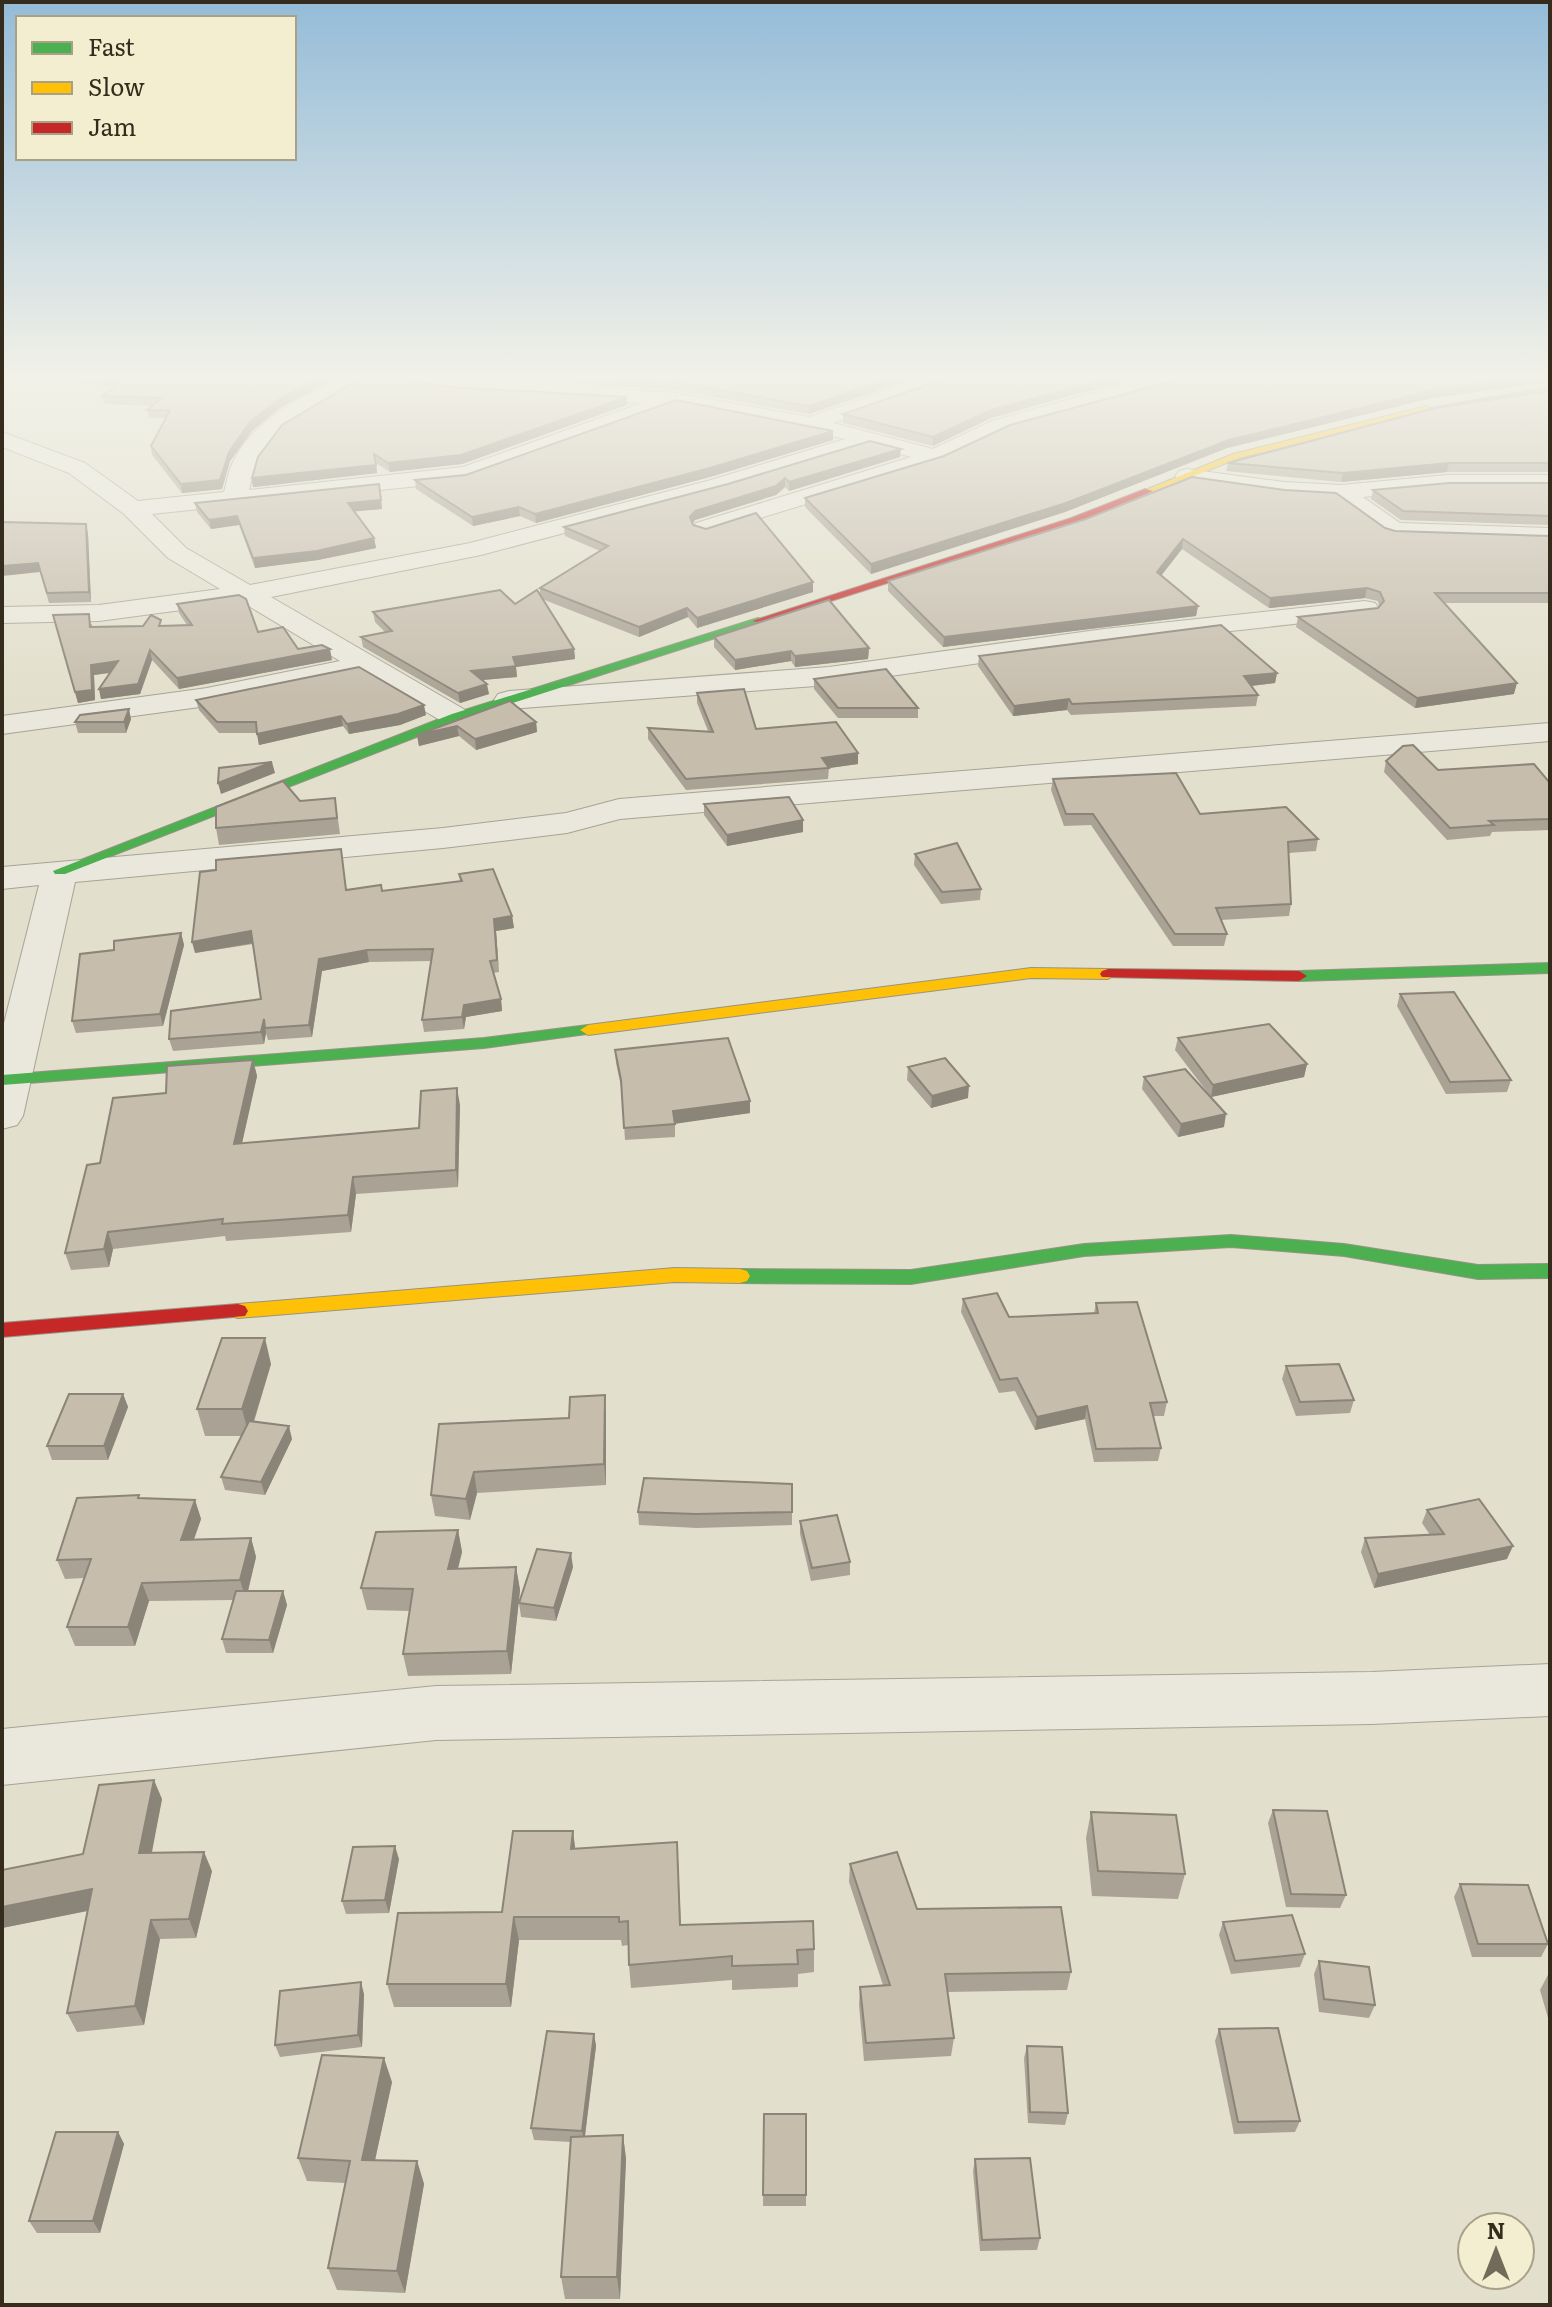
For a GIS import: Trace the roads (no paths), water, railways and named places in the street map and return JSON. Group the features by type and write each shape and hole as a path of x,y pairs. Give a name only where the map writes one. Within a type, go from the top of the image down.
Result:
{"street":[{"path":"98,484 133,509 177,553 456,717"},
{"path":"235,496 238,484"},
{"path":"133,509 365,484"},
{"path":"2,615 99,613 244,594 472,550 723,484"},
{"path":"705,528 855,484"},
{"path":"60,871 456,717 1075,520 1168,484"},
{"path":"1244,484 1341,492 1429,484"},
{"path":"719,485 827,493"},
{"path":"1341,492 1394,530 1550,535"},
{"path":"509,700 829,676 1104,637 1365,609"},
{"path":"2,725 207,697 366,664"},
{"path":"2,878 443,838 567,823 634,807 1550,732"},
{"path":"60,871 5,1092 484,1043 1031,973 1344,976 1550,968"},
{"path":"2,1330 675,1275 911,1277 1084,1250 1231,1241 1344,1250 1478,1272 1550,1271"},
{"path":"2,1757 436,1713 1356,1699 1550,1690"}]}
